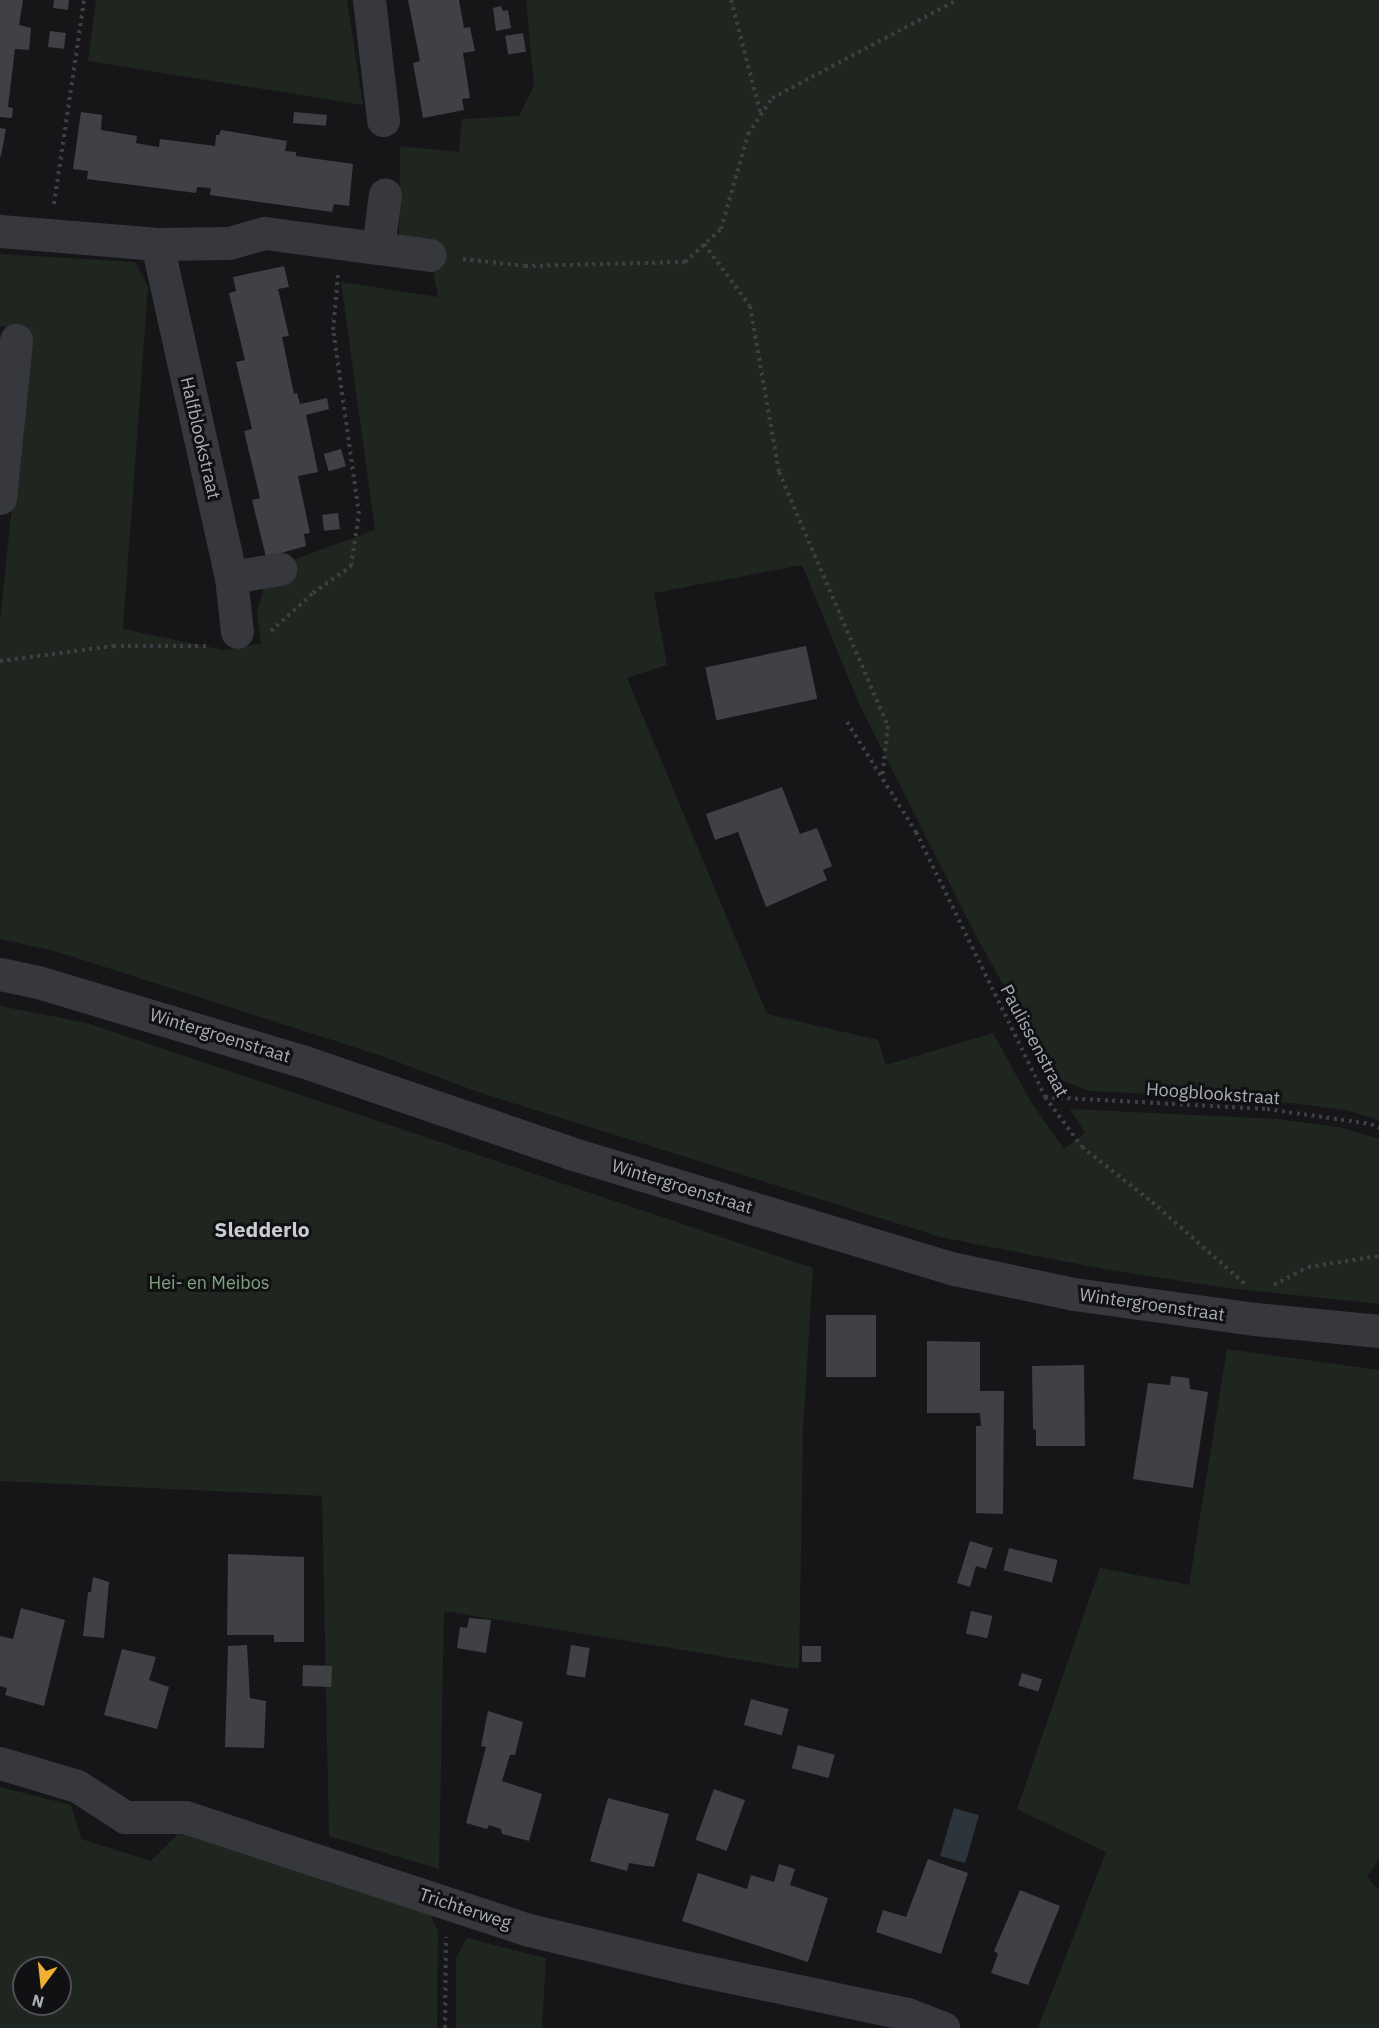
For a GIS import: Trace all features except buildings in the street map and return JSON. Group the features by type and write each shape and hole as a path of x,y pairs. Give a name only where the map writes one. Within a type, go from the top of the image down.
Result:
{"street":[{"path":"369,0 383,120"},
{"path":"378,248 385,194"},
{"path":"0,231 156,244 229,243 265,233 445,257"},
{"name":"Halfblookstraat","path":"156,244 231,576 240,637"},
{"path":"0,498 16,340"},
{"path":"231,576 280,569"},
{"name":"Wintergroenstraat","path":"0,974 38,982 302,1061 570,1153 955,1269 1074,1294 1256,1307 1379,1331"},
{"name":"Trichterweg","path":"0,1763 77,1786 125,1817 185,1817 529,1930 680,1966 906,2014 943,2028"}],"path":[{"path":"53,211 84,0"},
{"path":"731,0 761,115"},
{"path":"445,257 525,266 685,262 721,229 748,134 772,98 957,0"},
{"path":"0,661 113,646 240,637 313,593 351,566 358,514 333,330 341,244"},
{"path":"704,244 750,306 779,471 888,726 882,779"},
{"name":"Paulissenstraat","path":"847,722 916,832 1045,1096 1082,1147 1152,1202 1256,1307"},
{"name":"Hoogblookstraat","path":"1045,1096 1267,1109 1371,1124 1379,1128"},
{"path":"1256,1307 1308,1268 1379,1256"},
{"path":"445,2028 446,1903"}],"green space":[{"path":"96,0 347,0 363,105 88,61"},
{"path":"526,0 1379,0 1379,1120 1349,1111 1309,1105 1237,1098 1090,1091 1063,1081 1048,1065 975,934 860,706 802,565 654,593 667,665 627,678 767,1014 878,1040 886,1065 993,1033 1031,1102 1064,1149 1085,1133 1070,1109 1276,1119 1339,1127 1379,1139 1379,1304 1227,1288 1104,1269 944,1238 478,1092 382,1056 58,952 0,939 0,622 30,330 0,326 0,254 135,262 148,287 123,629 223,650 261,644 257,611 264,587 295,578 293,560 375,530 341,282 438,297 433,270 399,238 400,146 459,152 462,119 519,116 534,86"},
{"name":"Hei- en Meibos","path":"0,1006 87,1023 813,1268 803,1430 799,1669 444,1611 439,1869 329,1836 322,1496 0,1481"},
{"path":"1227,1349 1379,1370 1379,1859 1367,1877 1379,1890 1379,2028 1038,2028 1106,1852 1017,1809 1100,1568 1189,1585"},
{"path":"0,1787 71,1805 81,1839 151,1861 183,1829 427,1908 438,1931 437,2028 0,2028"},
{"path":"467,1938 546,1958 542,2028 456,2028 456,1958"}],"shaded area":[{"path":"954,1808 979,1815 965,1863 940,1856"}],"district":[{"name":"Sledderlo","path":"262,1229"}]}
